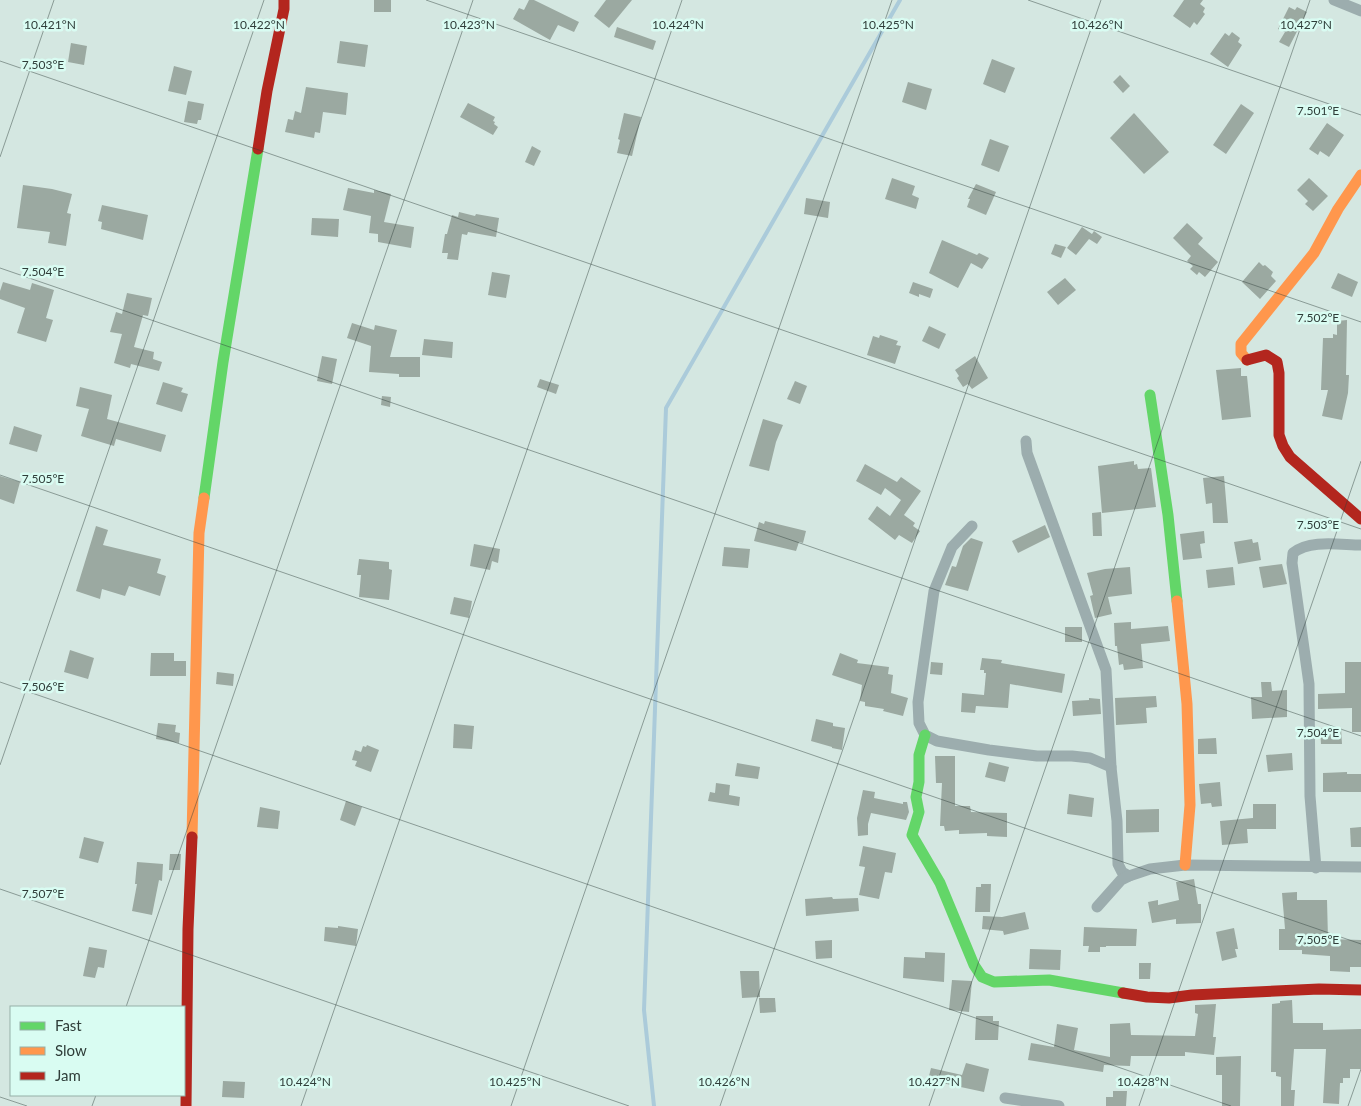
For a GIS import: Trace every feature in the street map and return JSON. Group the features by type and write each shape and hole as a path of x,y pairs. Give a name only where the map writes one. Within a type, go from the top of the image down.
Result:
{"street":[{"path":"186,1106 188,929 194,776 198,533 223,362 267,91 284,9 284,0"},
{"path":"1334,0 1361,11"},
{"path":"1361,175 1338,209 1314,253 1242,344 1241,353 1247,360 1266,356 1278,362 1279,434 1283,446 1290,457 1361,519"},
{"path":"1150,395 1168,515 1187,704 1190,805 1185,865"},
{"path":"1026,441 1030,462 1106,670 1111,767 1117,821 1118,864 1122,872 1129,876"},
{"path":"972,526 952,547 934,591 918,702 919,723 925,735 937,741 989,750 1037,756 1090,758 1111,767"},
{"path":"1316,868 1310,796 1309,684 1292,562 1293,553 1299,548 1315,545 1361,545"},
{"path":"925,735 919,755 919,782 916,797 919,812 912,835 940,883 974,965 982,977 994,982 1049,980 1148,997 1169,998 1192,994 1309,989 1361,990"},
{"path":"1097,907 1114,888 1129,876 1150,869 1185,865 1361,868"},
{"path":"1005,1098 1059,1106"}],"building":[{"path":"374,0 391,0 391,12 374,12"},
{"path":"529,0 534,0 579,22 574,32 558,25 550,40 513,19 519,8 524,10"},
{"path":"606,0 632,0 609,28 594,16"},
{"path":"1184,0 1203,0 1200,4 1205,8 1203,12 1205,14 1197,25 1194,22 1190,28 1173,16"},
{"path":"1289,7 1295,10 1297,7 1307,12 1289,47 1279,42 1285,32 1278,29"},
{"path":"617,27 656,41 653,50 614,37"},
{"path":"1232,32 1240,38 1238,42 1242,45 1228,67 1210,54 1225,33 1229,36"},
{"path":"340,41 368,45 365,67 337,63"},
{"path":"71,43 87,46 84,65 68,62"},
{"path":"992,59 1015,68 1005,93 983,84"},
{"path":"174,66 192,71 186,95 168,91"},
{"path":"1120,75 1130,86 1123,93 1113,82"},
{"path":"908,82 932,89 926,110 902,102"},
{"path":"306,87 348,93 346,115 323,112 320,133 315,132 314,138 285,132 288,119 293,120 295,111 301,113"},
{"path":"188,101 204,104 201,120 198,120 197,124 184,122"},
{"path":"468,103 495,117 493,121 498,127 493,135 460,117"},
{"path":"1241,104 1254,113 1226,154 1213,145"},
{"path":"624,113 641,117 632,156 617,153"},
{"path":"1134,113 1169,152 1144,174 1110,138"},
{"path":"1327,123 1344,135 1329,157 1320,151 1318,155 1309,149"},
{"path":"990,139 1009,146 999,172 981,165"},
{"path":"532,146 541,151 534,166 525,162"},
{"path":"892,178 915,186 912,195 919,198 916,209 885,199"},
{"path":"1309,178 1328,196 1313,211 1305,204 1308,201 1297,190"},
{"path":"976,184 996,192 986,215 967,207 970,199 968,199"},
{"path":"23,185 72,194 67,213 71,214 66,246 48,243 50,232 17,228"},
{"path":"348,188 374,193 374,190 391,194 384,222 414,227 411,248 378,242 378,234 369,233 371,216 343,210"},
{"path":"806,198 830,202 828,218 804,214"},
{"path":"102,205 148,215 143,240 101,229 102,222 98,221"},
{"path":"459,212 475,216 476,214 499,218 496,237 468,232 467,235 462,234 458,260 447,259 448,253 442,253 445,234 447,234 452,215 458,217"},
{"path":"312,218 339,219 338,237 311,235"},
{"path":"1187,223 1203,238 1198,244 1218,262 1205,277 1199,272 1197,275 1190,269 1193,266 1187,261 1191,256 1173,238"},
{"path":"1082,227 1092,234 1094,231 1102,237 1097,244 1089,239 1076,255 1067,248"},
{"path":"942,240 989,258 982,269 971,263 958,288 929,273"},
{"path":"1055,244 1066,247 1061,258 1051,254"},
{"path":"1259,262 1273,272 1271,276 1276,281 1260,299 1242,282"},
{"path":"492,272 510,275 506,298 488,295"},
{"path":"1338,273 1358,282 1352,297 1331,288"},
{"path":"1065,278 1076,290 1058,305 1047,292"},
{"path":"3,282 30,290 32,283 54,290 46,318 53,320 46,342 17,333 25,308 0,299"},
{"path":"913,282 933,289 930,298 919,294 919,297 909,293"},
{"path":"127,293 152,298 148,316 143,315 134,347 154,352 153,359 162,362 159,371 131,364 130,368 114,363 122,334 110,332 116,312 122,314"},
{"path":"1347,320 1346,375 1349,375 1348,393 1342,420 1322,416 1328,390 1321,390 1323,338 1333,338 1333,334 1337,335 1337,321"},
{"path":"352,323 374,330 375,325 397,330 390,357 420,357 420,377 399,377 399,374 369,372 371,346 347,338"},
{"path":"929,326 946,334 939,349 922,341"},
{"path":"880,335 898,341 896,345 901,346 895,364 867,355 873,336 879,338"},
{"path":"424,339 453,342 452,358 422,355"},
{"path":"322,356 337,359 332,384 317,381"},
{"path":"975,356 988,378 972,389 968,384 963,387 957,378 959,376 955,370"},
{"path":"1241,368 1241,376 1247,376 1251,417 1222,420 1216,370"},
{"path":"540,379 559,385 556,394 537,387"},
{"path":"795,381 807,386 800,404 787,399"},
{"path":"163,382 183,388 181,392 188,394 182,412 156,404"},
{"path":"80,387 112,395 107,419 166,435 161,452 116,439 114,446 81,436 89,409 76,406"},
{"path":"382,396 391,397 390,407 381,405"},
{"path":"763,419 783,425 776,442 769,471 749,466"},
{"path":"14,426 42,435 37,452 9,444"},
{"path":"1134,461 1134,465 1137,464 1138,469 1151,468 1156,507 1102,513 1098,466"},
{"path":"865,464 897,482 901,477 921,491 904,515 915,523 913,526 920,531 912,543 899,535 895,540 868,519 877,506 890,516 901,500 885,488 881,495 856,481"},
{"path":"0,476 20,482 14,504 0,499"},
{"path":"1224,476 1228,523 1213,523 1212,503 1206,504 1203,478"},
{"path":"1101,512 1102,536 1093,536 1092,513"},
{"path":"765,521 806,531 803,543 799,542 796,551 754,541 759,522 764,524"},
{"path":"1045,525 1050,537 1018,553 1012,541"},
{"path":"96,526 108,530 103,545 161,559 157,573 166,576 160,596 129,586 125,596 102,589 100,599 76,591"},
{"path":"1204,531 1205,543 1200,544 1202,558 1183,560 1180,534"},
{"path":"971,538 983,542 968,591 945,585 952,566 956,567 963,546"},
{"path":"1252,539 1253,543 1258,542 1261,560 1238,564 1234,542"},
{"path":"474,544 500,549 498,563 492,561 490,570 470,566"},
{"path":"724,547 750,549 748,568 722,566"},
{"path":"359,559 389,562 389,569 392,570 389,600 359,597 361,575 357,575"},
{"path":"1282,564 1287,584 1263,588 1259,567"},
{"path":"1130,567 1132,594 1108,597 1112,614 1095,618 1090,596 1093,595 1087,573"},
{"path":"1233,567 1235,585 1208,588 1206,570"},
{"path":"454,597 472,601 469,618 450,614"},
{"path":"1131,622 1131,629 1168,626 1170,641 1141,644 1143,668 1124,670 1123,664 1119,665 1117,646 1115,646 1114,623"},
{"path":"1065,627 1082,627 1082,642 1065,642"},
{"path":"70,650 94,658 88,679 64,672"},
{"path":"151,653 174,653 174,661 186,661 186,676 150,676"},
{"path":"840,653 858,660 857,663 889,667 888,674 893,675 891,693 908,698 903,716 883,711 884,709 865,706 865,702 860,701 862,685 832,675"},
{"path":"982,658 1002,660 1001,663 1065,674 1062,693 1010,684 1008,708 976,706 975,713 961,712 962,693 984,695 986,673 984,673 984,670 980,670"},
{"path":"931,662 943,663 942,675 930,674"},
{"path":"1345,662 1361,662 1361,732 1352,732 1352,708 1318,709 1318,694 1345,693"},
{"path":"217,672 234,674 233,686 216,684"},
{"path":"1261,682 1271,682 1272,691 1287,690 1287,717 1252,719 1251,697 1262,697"},
{"path":"1156,696 1157,707 1146,708 1147,723 1116,725 1115,698"},
{"path":"1089,698 1100,699 1101,714 1073,716 1072,701 1089,700"},
{"path":"816,719 833,723 833,726 845,728 842,750 811,741"},
{"path":"158,723 176,725 175,732 180,733 179,743 156,739"},
{"path":"454,724 474,726 472,749 453,748"},
{"path":"1320,728 1341,728 1342,744 1321,744"},
{"path":"1216,738 1217,754 1198,754 1198,739"},
{"path":"367,745 379,750 371,772 355,766 357,761 352,760 355,750 361,752 363,746 366,747"},
{"path":"1292,753 1293,770 1268,772 1266,755"},
{"path":"935,756 955,756 955,806 970,806 971,812 1007,813 1007,837 987,836 987,833 959,834 959,830 945,831 944,826 940,826 942,783 936,783"},
{"path":"989,762 1009,767 1005,782 985,777"},
{"path":"737,763 760,767 758,779 735,776"},
{"path":"1347,772 1347,774 1361,774 1361,792 1323,792 1323,773"},
{"path":"1220,782 1222,806 1212,807 1211,803 1201,804 1199,784"},
{"path":"716,783 730,785 729,795 740,797 739,806 708,801 710,792 715,793"},
{"path":"863,790 875,792 874,798 903,804 903,802 907,802 909,812 906,820 871,813 868,835 858,836 857,818"},
{"path":"1069,794 1094,798 1092,817 1067,814"},
{"path":"346,801 362,807 355,826 340,820"},
{"path":"1253,804 1276,804 1276,829 1247,829 1248,843 1222,845 1220,821 1253,818"},
{"path":"260,807 280,811 278,829 257,827"},
{"path":"1159,809 1159,832 1126,833 1126,810"},
{"path":"1361,827 1361,847 1351,847 1350,828"},
{"path":"84,837 104,842 98,863 79,858"},
{"path":"863,846 896,853 892,873 885,872 879,899 859,895 865,867 859,866"},
{"path":"170,854 181,854 180,870 169,870"},
{"path":"137,862 163,864 162,881 159,880 152,915 132,911 137,884 135,884"},
{"path":"1194,879 1198,904 1201,904 1201,923 1176,924 1176,919 1152,923 1148,902 1158,900 1158,905 1179,900 1176,882"},
{"path":"981,884 991,884 990,912 975,912 976,887 981,887"},
{"path":"1297,892 1297,900 1327,900 1328,939 1361,940 1361,967 1350,967 1350,972 1330,971 1330,956 1302,954 1302,950 1279,950 1279,929 1285,929 1282,893"},
{"path":"832,897 833,899 858,898 859,911 806,916 805,899"},
{"path":"1025,912 1029,929 1004,935 1003,931 982,929 983,916 1002,917"},
{"path":"338,926 358,929 356,946 324,941 325,927 338,928"},
{"path":"1084,927 1137,929 1136,946 1106,946 1100,947 1100,952 1088,952 1089,946 1083,946"},
{"path":"1234,928 1238,949 1235,949 1237,957 1222,961 1216,932"},
{"path":"832,940 832,958 816,959 815,941"},
{"path":"89,947 107,950 104,968 98,967 95,978 83,976"},
{"path":"1030,949 1061,950 1060,970 1029,969"},
{"path":"925,952 945,953 944,982 903,978 904,957 925,958"},
{"path":"1139,963 1151,963 1150,979 1139,979"},
{"path":"740,971 759,971 760,997 742,998"},
{"path":"952,980 972,981 969,1012 949,1010"},
{"path":"759,998 775,998 776,1012 760,1013"},
{"path":"1292,1000 1293,1023 1323,1023 1323,1030 1361,1029 1361,1069 1350,1069 1350,1078 1343,1078 1343,1083 1340,1083 1339,1104 1323,1103 1326,1049 1294,1049 1291,1090 1295,1090 1294,1106 1281,1106 1281,1077 1276,1076 1276,1072 1271,1072 1272,1004"},
{"path":"1216,1004 1213,1037 1216,1037 1214,1055 1185,1052 1185,1056 1131,1056 1130,1066 1104,1065 1103,1072 1028,1060 1031,1043 1054,1047 1057,1024 1078,1028 1074,1050 1110,1057 1110,1024 1130,1023 1131,1035 1195,1036 1198,1014 1195,1013 1195,1005"},
{"path":"976,1016 993,1016 993,1021 999,1021 998,1040 975,1040"},
{"path":"1241,1056 1240,1106 1222,1106 1222,1075 1216,1075 1216,1057"},
{"path":"966,1063 989,1069 984,1092 928,1080 931,1068 962,1075"},
{"path":"223,1081 245,1082 244,1098 222,1097"},
{"path":"1113,1091 1127,1091 1126,1106 1106,1106 1106,1097 1113,1097"}],"waterway":[{"path":"654,1106 644,1010 666,408 900,0"}],"traffic: fast":[{"path":"204,498 223,362 258,149"},
{"path":"1150,395 1168,515 1177,601"},
{"path":"925,735 919,755 919,782 916,797 919,812 912,835 940,883 974,965 982,977 994,982 1049,980 1123,993"}],"traffic: slow":[{"path":"1247,360 1241,353 1241,344 1314,253 1338,209 1361,175"},
{"path":"192,837 199,533 204,498"},
{"path":"1177,601 1187,704 1190,805 1185,865"}],"traffic: jam":[{"path":"258,149 267,91 284,9 284,0"},
{"path":"1247,360 1266,355 1277,362 1279,373 1279,435 1283,446 1290,457 1361,519"},
{"path":"186,1106 188,929 192,837"},
{"path":"1123,993 1169,998 1192,995 1319,989 1361,990"}]}
